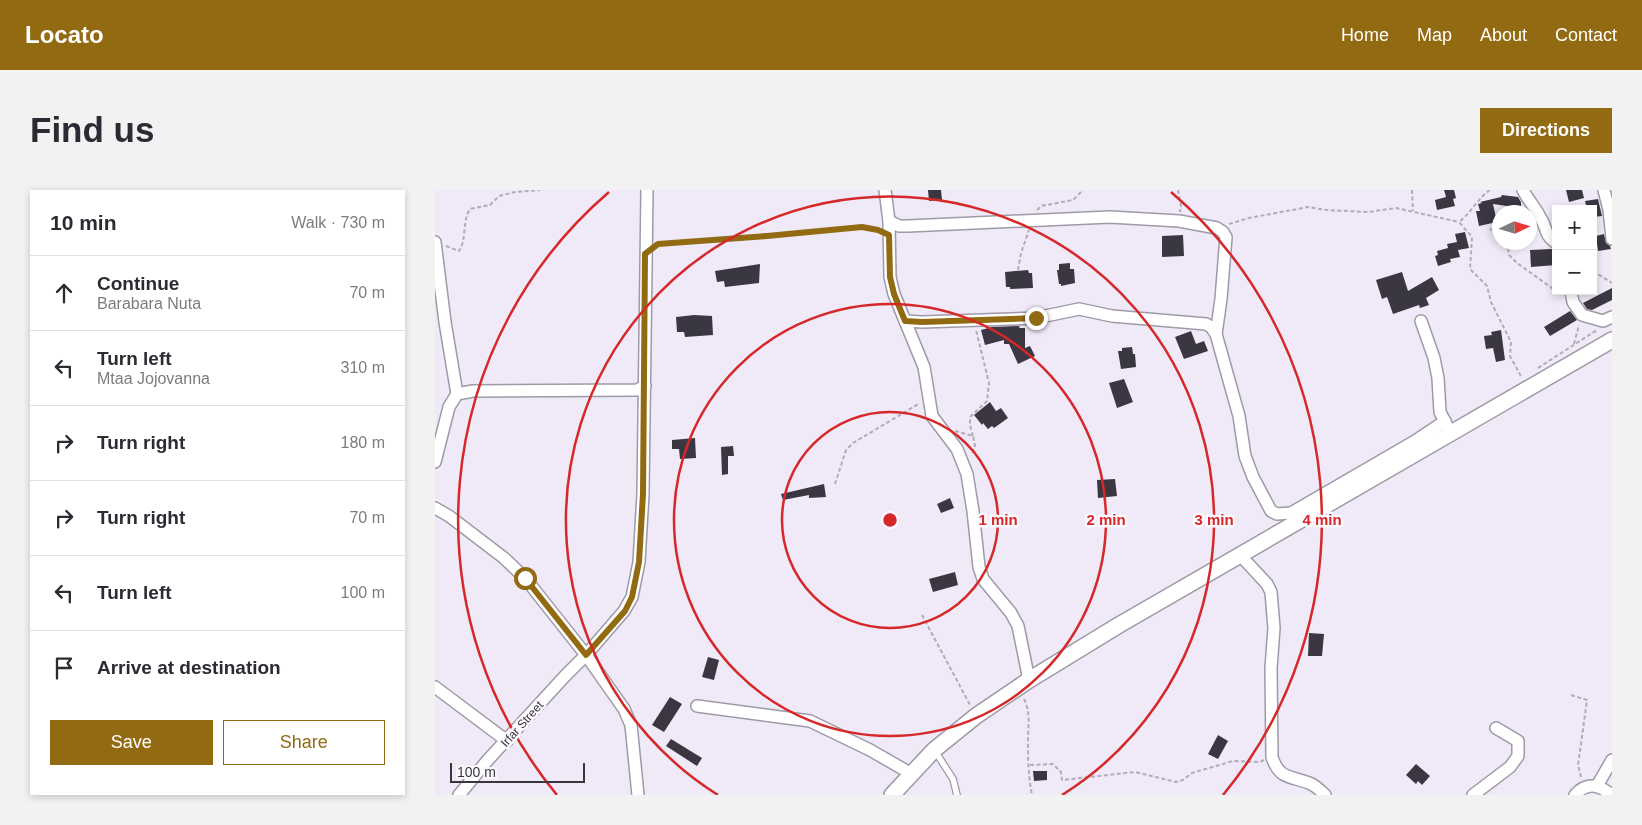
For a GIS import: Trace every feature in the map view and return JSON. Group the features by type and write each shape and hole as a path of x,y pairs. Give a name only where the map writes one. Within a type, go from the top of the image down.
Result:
{"main road":[{"path":"892,795 934,750 976,716 1023,683 1241,555 1448,427 1529,388 1612,340"}],"street":[{"name":"Irfar Street","path":"459,795 625,611 632,597 639,562 643,494 647,190"},
{"path":"885,190 889,221 890,277 894,294 924,367 932,416 957,450 967,474 979,567 983,579 1011,613 1018,626 1023,683"},
{"path":"1523,190 1542,218 1548,238 1552,240"},
{"path":"1604,190 1609,210 1612,239"},
{"path":"889,221 899,226 909,226 1110,217 1179,221 1217,228 1226,237 1216,334"},
{"path":"435,242 445,322 457,394 449,407 435,462"},
{"path":"1572,295 1573,302 1582,315 1603,321 1610,318"},
{"path":"905,321 1036,318 1079,309 1112,316 1206,324 1216,334 1239,416 1245,456 1253,477 1271,511 1277,514 1291,513 1415,441 1448,427 1441,412 1435,358 1421,321"},
{"path":"457,394 473,391 637,390 645,386"},
{"path":"435,508 449,516 504,558 525,578 586,655 623,709 631,725 638,795"},
{"path":"1241,555 1267,584 1271,592 1274,628 1271,668 1272,757 1275,767 1285,776 1309,783 1325,795"},
{"path":"435,687 507,741"},
{"path":"697,706 810,721 870,750 910,774"},
{"path":"1473,795 1510,767 1518,756 1518,740 1496,728"},
{"path":"1575,795 1591,786 1612,760"},
{"path":"1591,786 1612,795"}],"lane":[{"path":"934,750 953,779 957,795"}],"path":[{"path":"435,242 459,251 462,246 467,214 470,209 490,205 499,196 515,191 540,190"},
{"path":"1018,270 1021,252 1034,213 1041,206 1073,200 1083,190"},
{"path":"1178,190 1181,206 1179,221"},
{"path":"1412,190 1413,211"},
{"path":"1459,222 1467,216 1490,190"},
{"path":"1217,228 1249,218 1308,207 1326,210 1369,212 1396,208 1459,222 1472,237 1470,269 1487,286 1491,302 1511,342 1510,356 1529,388"},
{"path":"645,254 658,244 862,227 878,230 889,235"},
{"path":"1508,250 1509,255 1517,263 1552,288"},
{"path":"1597,274 1612,283"},
{"path":"1574,344 1582,315"},
{"path":"1537,369 1602,327 1610,318"},
{"path":"973,319 989,383 987,401 971,417 970,425 973,436"},
{"path":"835,484 845,450 853,443 917,406 928,397"},
{"path":"922,615 976,716"},
{"path":"1023,683 1030,723 1027,748 1032,795"},
{"path":"1571,695 1587,700 1577,765 1580,775 1591,786"},
{"path":"1030,765 1053,764 1061,772 1062,780 1135,772 1175,782 1211,766 1233,761 1260,762 1272,757"}],"building":[{"path":"928,190 941,190 942,200 929,201"},
{"path":"1444,190 1454,190 1456,198 1453,199 1455,206 1437,210 1435,200 1446,197"},
{"path":"1566,190 1582,190 1584,198 1569,202"},
{"path":"1502,195 1518,197 1521,205 1493,204 1492,223 1479,226 1476,211 1480,211 1478,204 1501,197"},
{"path":"1598,199 1602,216 1597,217 1597,205 1586,205 1585,201"},
{"path":"1465,232 1469,248 1458,250 1460,257 1450,259 1451,262 1438,266 1435,256 1438,255 1437,251 1448,248 1447,244 1457,242 1455,234"},
{"path":"1604,234 1606,243 1611,249 1598,251 1597,236"},
{"path":"1183,235 1184,256 1162,257 1162,236"},
{"path":"1552,249 1552,265 1531,267 1530,250"},
{"path":"1070,263 1070,269 1074,269 1075,283 1061,286 1057,270 1059,270 1059,264"},
{"path":"760,264 759,283 725,287 724,281 717,282 715,271"},
{"path":"1028,270 1029,273 1032,273 1033,288 1010,289 1010,287 1006,287 1005,272"},
{"path":"1402,272 1408,291 1432,277 1439,290 1426,298 1429,305 1420,308 1419,305 1393,314 1387,297 1382,299 1376,280"},
{"path":"1612,288 1612,300 1592,310 1587,309 1583,303"},
{"path":"1570,311 1577,320 1550,336 1544,327"},
{"path":"712,316 713,335 685,337 684,332 677,332 676,317"},
{"path":"1020,326 1019,328 1025,328 1025,348 1030,346 1035,356 1018,364 1009,344 1004,344 1004,340 985,345 981,330 992,327"},
{"path":"1501,330 1505,360 1496,362 1493,348 1486,349 1484,336 1492,335 1491,332"},
{"path":"1191,331 1196,344 1204,341 1208,351 1184,359 1175,337"},
{"path":"1132,347 1133,354 1135,354 1136,367 1121,369 1118,351 1122,351 1122,348"},
{"path":"1124,379 1133,402 1117,408 1109,383"},
{"path":"990,402 996,411 1001,408 1008,418 994,428 992,426 988,429 974,415"},
{"path":"695,438 696,458 680,459 679,449 672,449 672,440"},
{"path":"733,446 734,456 728,456 728,474 722,475 721,447"},
{"path":"1115,479 1117,496 1098,498 1097,480"},
{"path":"824,484 826,497 809,498 809,495 783,500 781,494"},
{"path":"950,498 954,508 941,513 937,504"},
{"path":"955,572 958,585 933,592 929,579"},
{"path":"1309,633 1324,634 1322,656 1308,656"},
{"path":"708,657 719,660 714,680 702,677"},
{"path":"670,697 682,704 664,732 652,725"},
{"path":"1218,735 1228,741 1218,759 1208,754"},
{"path":"671,739 702,758 697,766 666,746"},
{"path":"1416,764 1430,776 1422,785 1418,781 1416,784 1406,775"},
{"path":"1033,771 1047,771 1047,780 1034,781"}],"route":[{"path":"525,578 586,655 625,611 632,597 639,562 643,494 645,254 658,244 862,227 878,230 889,235 890,277 894,294 905,321 1036,318"}]}
